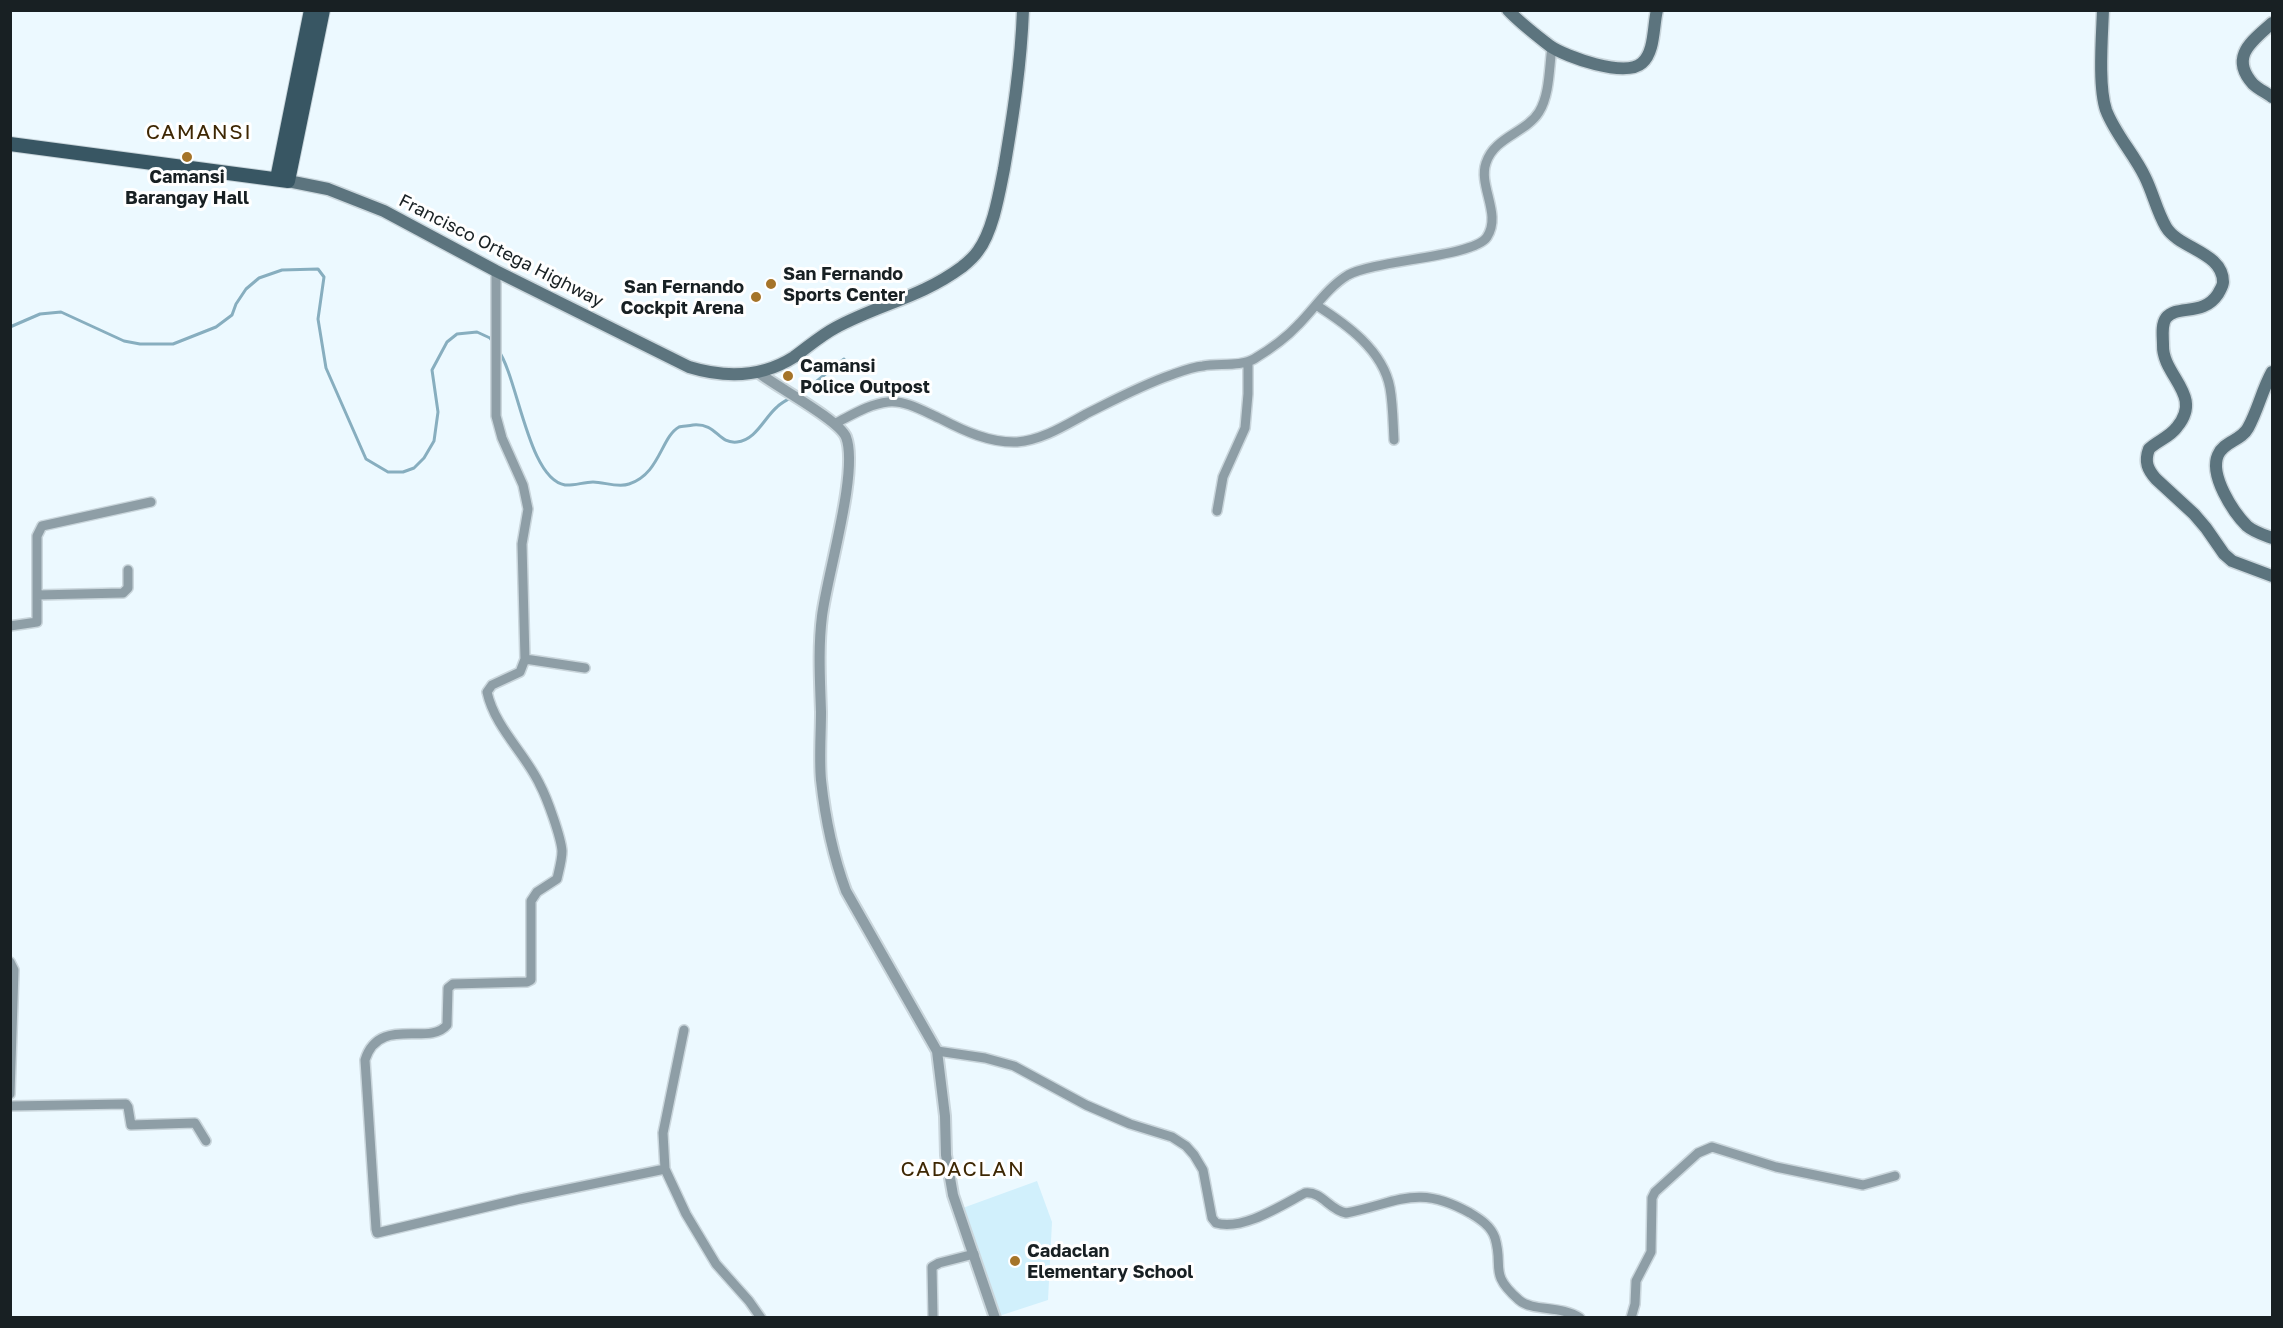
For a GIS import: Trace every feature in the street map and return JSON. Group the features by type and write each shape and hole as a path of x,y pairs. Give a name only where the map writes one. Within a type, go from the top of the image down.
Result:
{"main road":[{"path":"283,180 311,10"},
{"path":"283,180 323,10"},
{"name":"Francisco Ortega Highway","path":"10,144 283,180 328,189 384,211 496,272 689,367 723,375 759,373 793,357 832,330 862,314 898,302 934,286 964,266 979,250 998,198 1020,59 1023,10"},
{"path":"1508,10 1552,47 1604,68 1632,68 1642,63 1648,54 1657,10"},
{"path":"2103,10 2102,94 2111,122 2145,177 2166,227 2174,237 2212,260 2221,273 2223,282 2216,297 2207,305 2171,314 2164,321 2162,350 2167,365 2185,393 2186,401 2182,420 2176,429 2148,449 2146,463 2156,480 2206,528 2224,554 2244,567 2272,576"},
{"path":"2272,22 2247,46 2244,54 2247,74 2254,85 2272,97"},
{"path":"2272,372 2244,434 2225,446 2218,454 2216,464 2217,476 2225,495 2239,516 2249,527 2272,538"}],"street":[{"path":"836,423 877,404 896,402 915,407 987,439 1016,442 1030,440 1153,381 1200,366 1248,362 1284,338 1337,284 1360,270 1441,254 1478,244 1487,237 1491,225 1485,164 1490,154 1505,139 1525,127 1541,109 1552,47"},
{"path":"496,272 496,416 502,438 523,485 528,509 522,544 525,659 520,672 492,685 487,692 505,733 540,785 562,852 557,879 537,892 531,901 531,980 453,984 448,988 447,1025 444,1028 435,1032 391,1036 371,1045 364,1060 376,1229 377,1233 520,1199 666,1169"},
{"path":"1316,305 1342,322 1357,336 1370,349 1382,367 1390,386 1394,440"},
{"path":"1217,511 1223,477 1245,428 1248,362"},
{"path":"759,373 836,423 845,435 849,447 849,467 841,523 822,615 819,649 821,779 837,867 846,891 937,1051 945,1116 946,1155 953,1195 995,1317"},
{"path":"10,626 37,622 37,536 42,526 151,502"},
{"path":"37,595 123,592 128,588 128,570"},
{"path":"525,659 585,668"},
{"path":"10,962 14,970 10,1094"},
{"path":"684,1030 663,1133 666,1169 686,1214 716,1264 761,1317"},
{"path":"937,1051 985,1058 1014,1066 1086,1105 1130,1124 1172,1137 1186,1146 1203,1170 1212,1218 1216,1223 1232,1223 1263,1215 1305,1193 1312,1192 1336,1209 1346,1213 1410,1196 1428,1196 1450,1203 1487,1224 1497,1246 1496,1264 1500,1280 1518,1299 1530,1305 1570,1311 1580,1317"},
{"path":"10,1106 126,1104 131,1125 195,1123 206,1141"},
{"path":"1632,1317 1636,1281 1651,1252 1652,1198 1655,1192 1706,1148 1720,1148 1776,1167 1863,1185 1895,1176"},
{"path":"933,1317 932,1267 974,1254"}],"shaded area":[{"name":"Cadaclan Elementary School","path":"1037,1181 1052,1222 1048,1300 999,1316 960,1209"}],"waterway":[{"path":"10,327 40,314 61,312 124,341 140,344 173,344 216,327 232,315 246,289 259,278 282,270 318,269 324,277 318,319 326,368 366,459 388,472 403,472 414,468 424,458 434,441 438,412 432,370 447,342 457,334 477,332 490,338 493,342"},
{"path":"498,350 512,382 533,447 552,479 565,485 593,482 625,485 639,479 654,464 668,439 679,427 701,425 708,427 730,442 744,440 755,433 772,412 792,397"},
{"path":"798,394 844,359"}],"place":[{"name":"Camansi Barangay Hall","path":"187,157"},
{"name":"San Fernando Sports Center","path":"771,284"},
{"name":"San Fernando Cockpit Arena","path":"756,297"},
{"name":"Camansi Police Outpost","path":"788,376"},
{"name":"Cadaclan Elementary School","path":"1015,1261"}],"district":[{"name":"CAMANSI","path":"199,132"},
{"name":"CADACLAN","path":"963,1169"}]}
